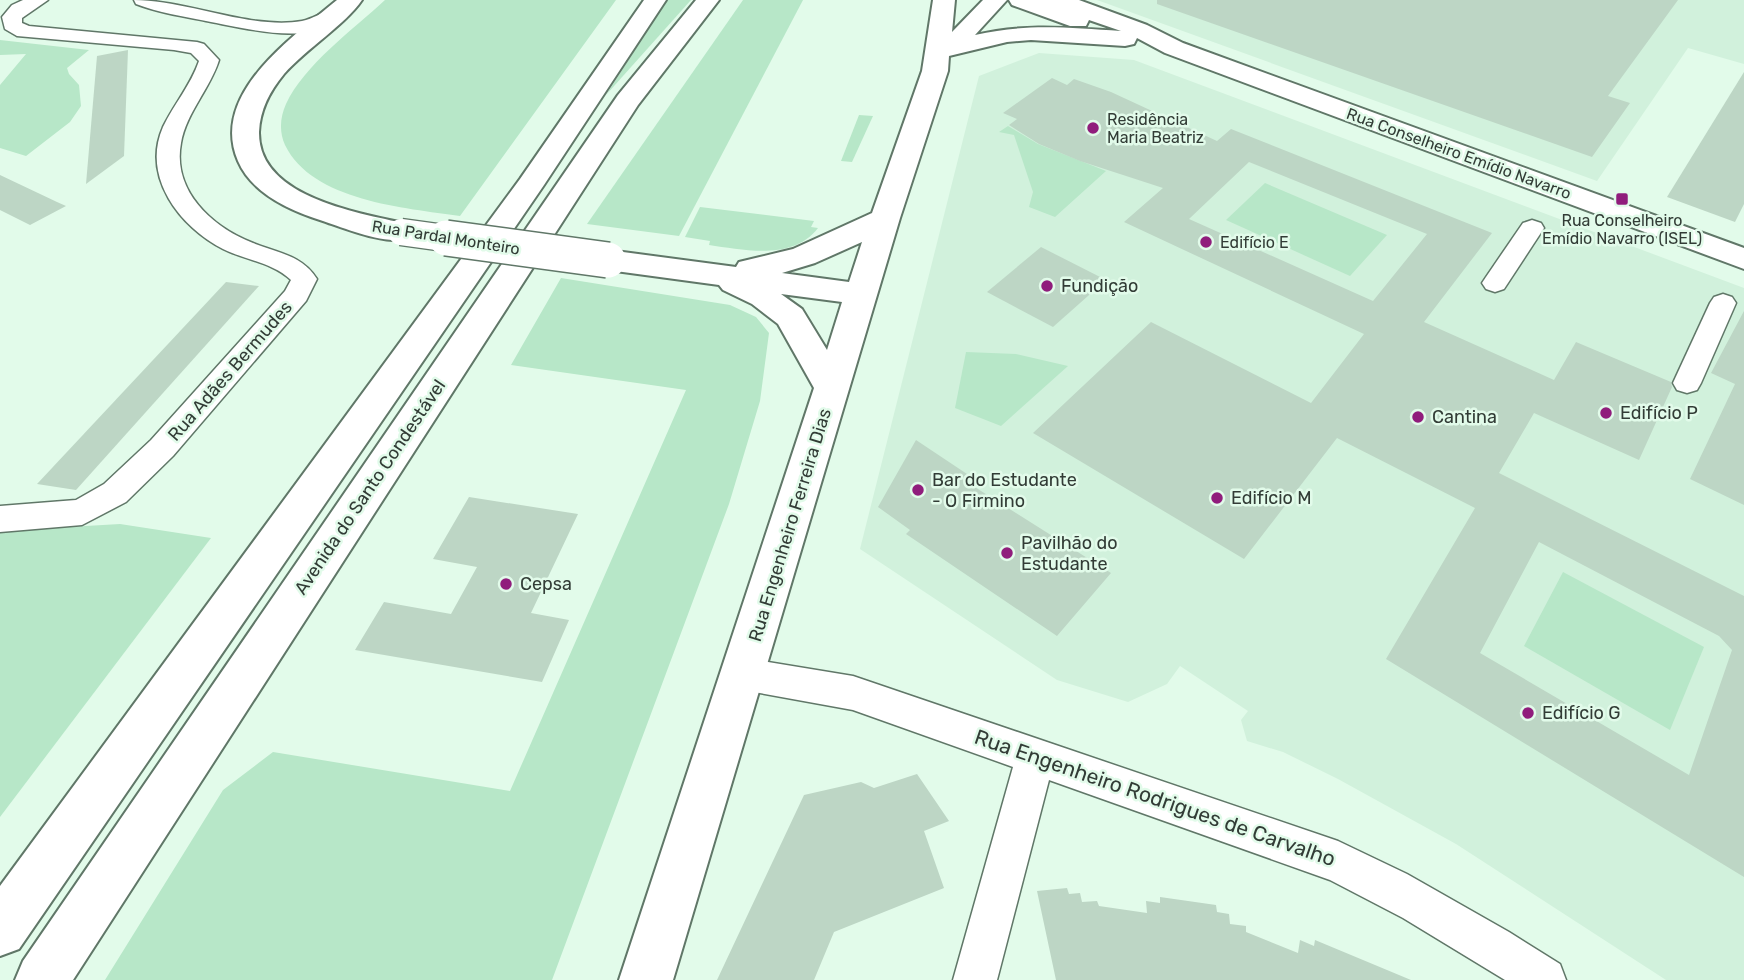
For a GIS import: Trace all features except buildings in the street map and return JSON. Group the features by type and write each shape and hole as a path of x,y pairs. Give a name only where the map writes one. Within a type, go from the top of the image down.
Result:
{"main road":[{"path":"0,930 523,197 655,0"},
{"name":"Avenida do Santo Condestável","path":"42,980 627,101 708,0"},
{"name":"Rua Engenheiro Ferreira Dias","path":"942,60 996,0"},
{"name":"Rua Conselheiro Emídio Navarro","path":"1020,0 1125,39 1174,48"},
{"name":"Rua Conselheiro Emídio Navarro","path":"1057,0 1139,30 1174,48 1744,259"},
{"name":"Rua Engenheiro Ferreira Dias","path":"646,980 885,218 942,60 948,4"},
{"name":"Rua Pardal Monteiro","path":"337,5 306,33 275,69 246,118 244,141 253,164 267,181 289,197 317,211 349,222 401,232 862,294"},
{"path":"942,60 1007,35 1031,33 1125,39"},
{"path":"713,273 774,266 817,254 885,218"},
{"path":"713,273 763,296 790,317 832,389"}],"street":[{"name":"Rua Adães Bermudes","path":"0,519 82,512 115,493 162,448 297,295 303,279 298,271 287,263 215,235 184,206 175,186 168,151 181,112 206,73 209,60 197,48 24,32 12,25 12,17 19,9 39,0"},
{"path":"143,0 172,10 243,19 306,33"},
{"path":"243,19 337,5"},
{"path":"243,19 268,45 275,69"},
{"path":"1495,284 1532,228"},
{"path":"1687,383 1723,303"},
{"name":"Rua Engenheiro Rodrigues de Carvalho","path":"743,674 853,693 1338,862 1463,926 1544,980"},
{"path":"975,980 1036,755"}],"shaded area":[{"path":"385,0 616,0 460,216 388,205 338,190 316,179 298,164 283,140 282,114 294,90 317,62"},
{"path":"667,0 691,0 606,95"},
{"path":"743,0 803,0 679,236 587,224"},
{"path":"1097,0 1744,0 1744,64 1688,48 1597,181"},
{"path":"0,40 89,50 67,68 79,85 81,106 70,122 26,156 0,148 0,85 26,54 0,55"},
{"path":"1039,53 1134,60 1744,288 1744,980 1666,980 1456,844 1338,779 1283,752 1247,741 1241,720 1248,711 1180,666 1167,684 1128,702 1057,680 860,549 979,76"},
{"path":"859,115 873,116 852,162 841,161"},
{"path":"1008,126 1038,144 1106,171 1055,217 1029,207 1033,192 1014,135 999,132"},
{"path":"1265,183 1387,235 1350,276 1226,220"},
{"path":"700,207 814,221 811,227 818,228 808,238 782,249 752,251 709,245 710,241 685,237"},
{"path":"561,278 730,305 756,317 769,333 760,401 729,504 552,980 105,980 223,790 273,752 510,791 686,390 511,365"},
{"path":"966,352 1016,354 1068,366 1001,426 955,408"},
{"path":"120,524 211,538 0,817 0,531"},
{"path":"1563,572 1704,647 1670,730 1524,646"}],"place":[{"name":"Residência Maria Beatriz","path":"1093,128"},
{"name":"Rua Conselheiro Emídio Navarro (ISEL)","path":"1622,199"},
{"name":"Edifício E","path":"1206,242"},
{"name":"Fundição","path":"1047,286"},
{"name":"Edifício P","path":"1606,413"},
{"name":"Cantina","path":"1418,417"},
{"name":"Bar do Estudante - O Firmino","path":"918,490"},
{"name":"Edifício M","path":"1217,498"},
{"name":"Pavilhão do Estudante","path":"1007,553"},
{"name":"Cepsa","path":"506,584"},
{"name":"Edifício G","path":"1528,713"}]}
